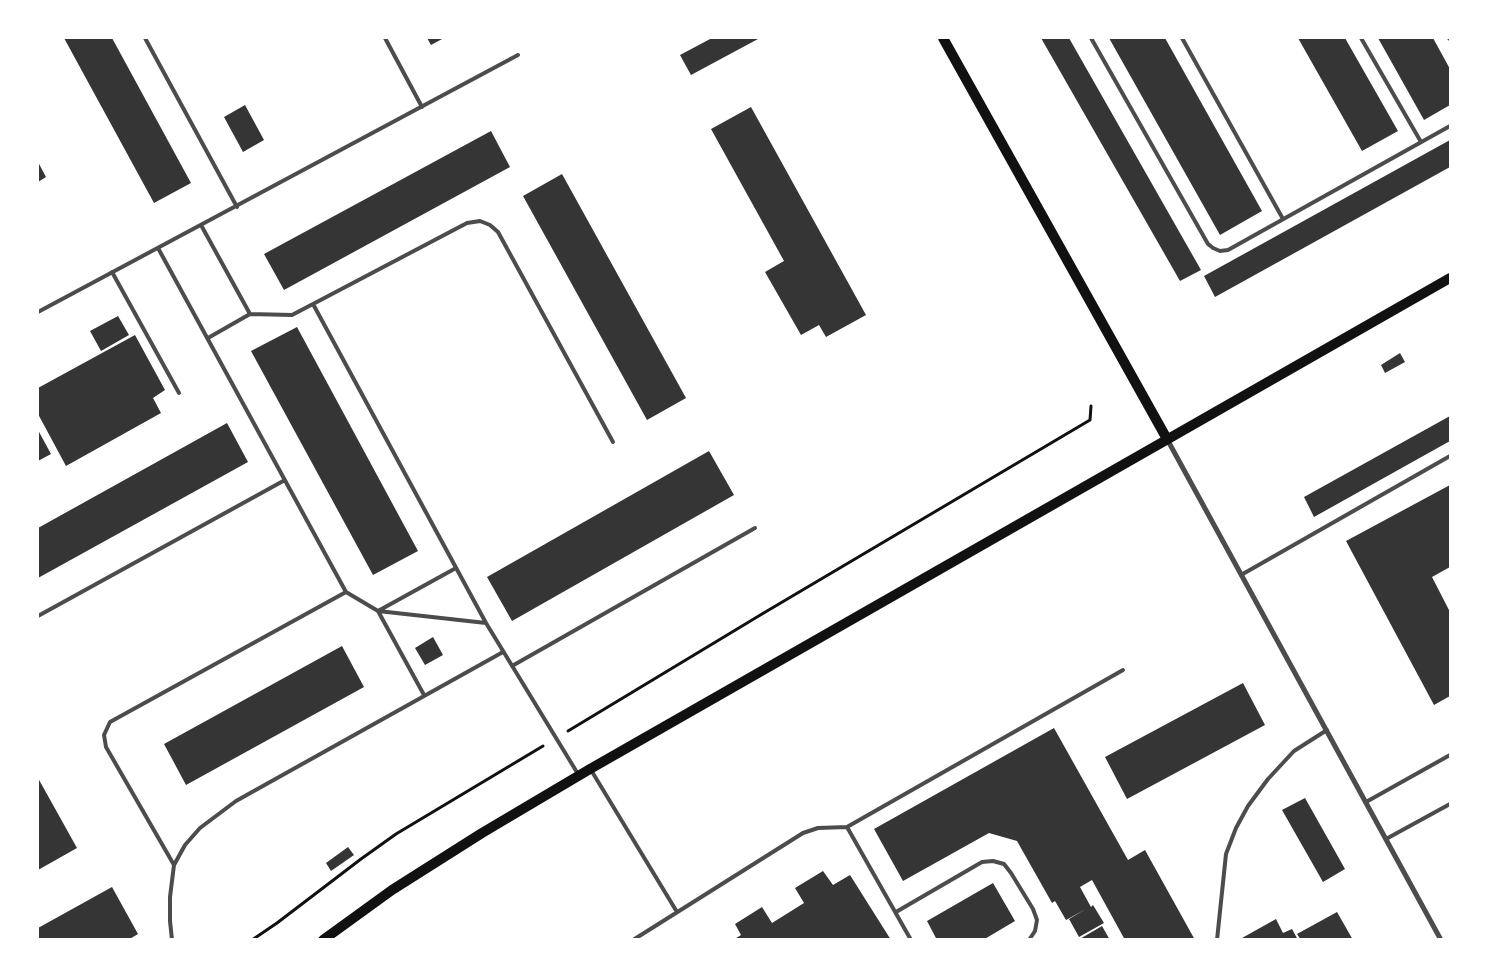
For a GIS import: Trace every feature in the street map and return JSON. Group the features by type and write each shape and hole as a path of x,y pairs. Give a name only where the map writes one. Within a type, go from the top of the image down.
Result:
{"main road":[{"path":"943,38 1167,439"},
{"path":"323,940 392,890 482,833 590,769 1450,278"}],"street":[{"path":"1167,439 1442,940"}],"lane":[{"path":"145,38 236,206"},
{"path":"385,38 422,107"},
{"path":"1092,38 1208,244 1220,250 1228,250 1450,126"},
{"path":"1182,38 1283,219"},
{"path":"1362,38 1421,142"},
{"path":"38,312 518,55"},
{"path":"208,338 250,314 292,316 467,222 480,221 490,225 498,232 613,442"},
{"path":"201,225 250,314"},
{"path":"158,248 346,592 378,611 486,623"},
{"path":"112,272 179,393"},
{"path":"313,304 486,623 579,776"},
{"path":"1241,575 1450,456"},
{"path":"38,616 285,480"},
{"path":"512,666 755,528"},
{"path":"378,611 456,568"},
{"path":"174,866 106,747 104,735 110,722 346,592"},
{"path":"378,611 424,695"},
{"path":"172,940 170,897 174,866 185,845 200,828 236,801 503,652"},
{"path":"633,940 804,833 818,828 847,827 1123,670"},
{"path":"1217,940 1226,854 1236,828 1248,806 1268,779 1294,751 1327,730"},
{"path":"1366,802 1450,755"},
{"path":"590,769 677,912"},
{"path":"1386,839 1450,804"},
{"path":"847,827 911,940"},
{"path":"896,912 982,862 993,861 1004,864 1033,909 1037,920 1035,931 1029,940"}],"path":[{"path":"252,940 396,834 778,604 1090,420 1091,406"}],"building":[{"path":"64,38 112,38 191,183 154,203"},
{"path":"427,38 444,38 431,45"},
{"path":"712,38 758,39 691,75 680,55"},
{"path":"1041,38 1069,38 1201,270 1180,281"},
{"path":"1109,38 1165,38 1262,211 1220,235"},
{"path":"1298,38 1345,38 1398,131 1362,151"},
{"path":"1378,38 1433,38 1450,69 1450,105 1424,120"},
{"path":"245,105 264,140 243,152 224,117"},
{"path":"751,107 866,315 826,337 819,325 801,335 765,272 784,261 711,129"},
{"path":"491,131 510,167 284,290 264,254"},
{"path":"1450,140 1450,167 1215,297 1204,276"},
{"path":"38,162 46,177 38,182"},
{"path":"562,174 686,398 647,420 523,196"},
{"path":"118,316 129,335 101,351 90,331"},
{"path":"297,327 418,551 373,575 251,351"},
{"path":"135,335 165,390 153,398 161,413 66,466 38,414 38,388"},
{"path":"1400,353 1405,362 1385,373 1381,365"},
{"path":"1450,416 1450,441 1314,517 1304,497"},
{"path":"227,423 248,462 38,578 38,528"},
{"path":"38,430 51,454 38,461"},
{"path":"709,451 734,495 512,621 487,577"},
{"path":"1450,485 1450,567 1432,577 1450,612 1450,696 1434,705 1346,541"},
{"path":"433,637 443,655 425,665 415,648"},
{"path":"342,646 364,687 186,785 164,744"},
{"path":"1243,683 1265,725 1127,799 1105,757"},
{"path":"1054,728 1128,860 1145,850 1195,940 1125,940 1092,880 1080,887 1091,907 1093,905 1104,923 1079,937 1069,919 1086,909 1066,920 1055,901 1052,903 1017,841 989,833 903,881 874,829"},
{"path":"38,778 77,848 38,870"},
{"path":"1305,798 1345,869 1323,882 1282,810"},
{"path":"348,847 354,855 331,871 326,863"},
{"path":"823,871 833,885 850,875 891,940 733,940 741,935 735,924 762,907 772,923 804,903 795,888"},
{"path":"993,883 1015,921 983,940 937,940 927,921"},
{"path":"112,887 138,934 128,940 38,940 38,928"},
{"path":"1337,912 1353,940 1301,940 1297,934"},
{"path":"1276,919 1283,933 1292,929 1298,940 1243,940 1242,938"},
{"path":"1102,926 1110,940 1078,940"}]}
